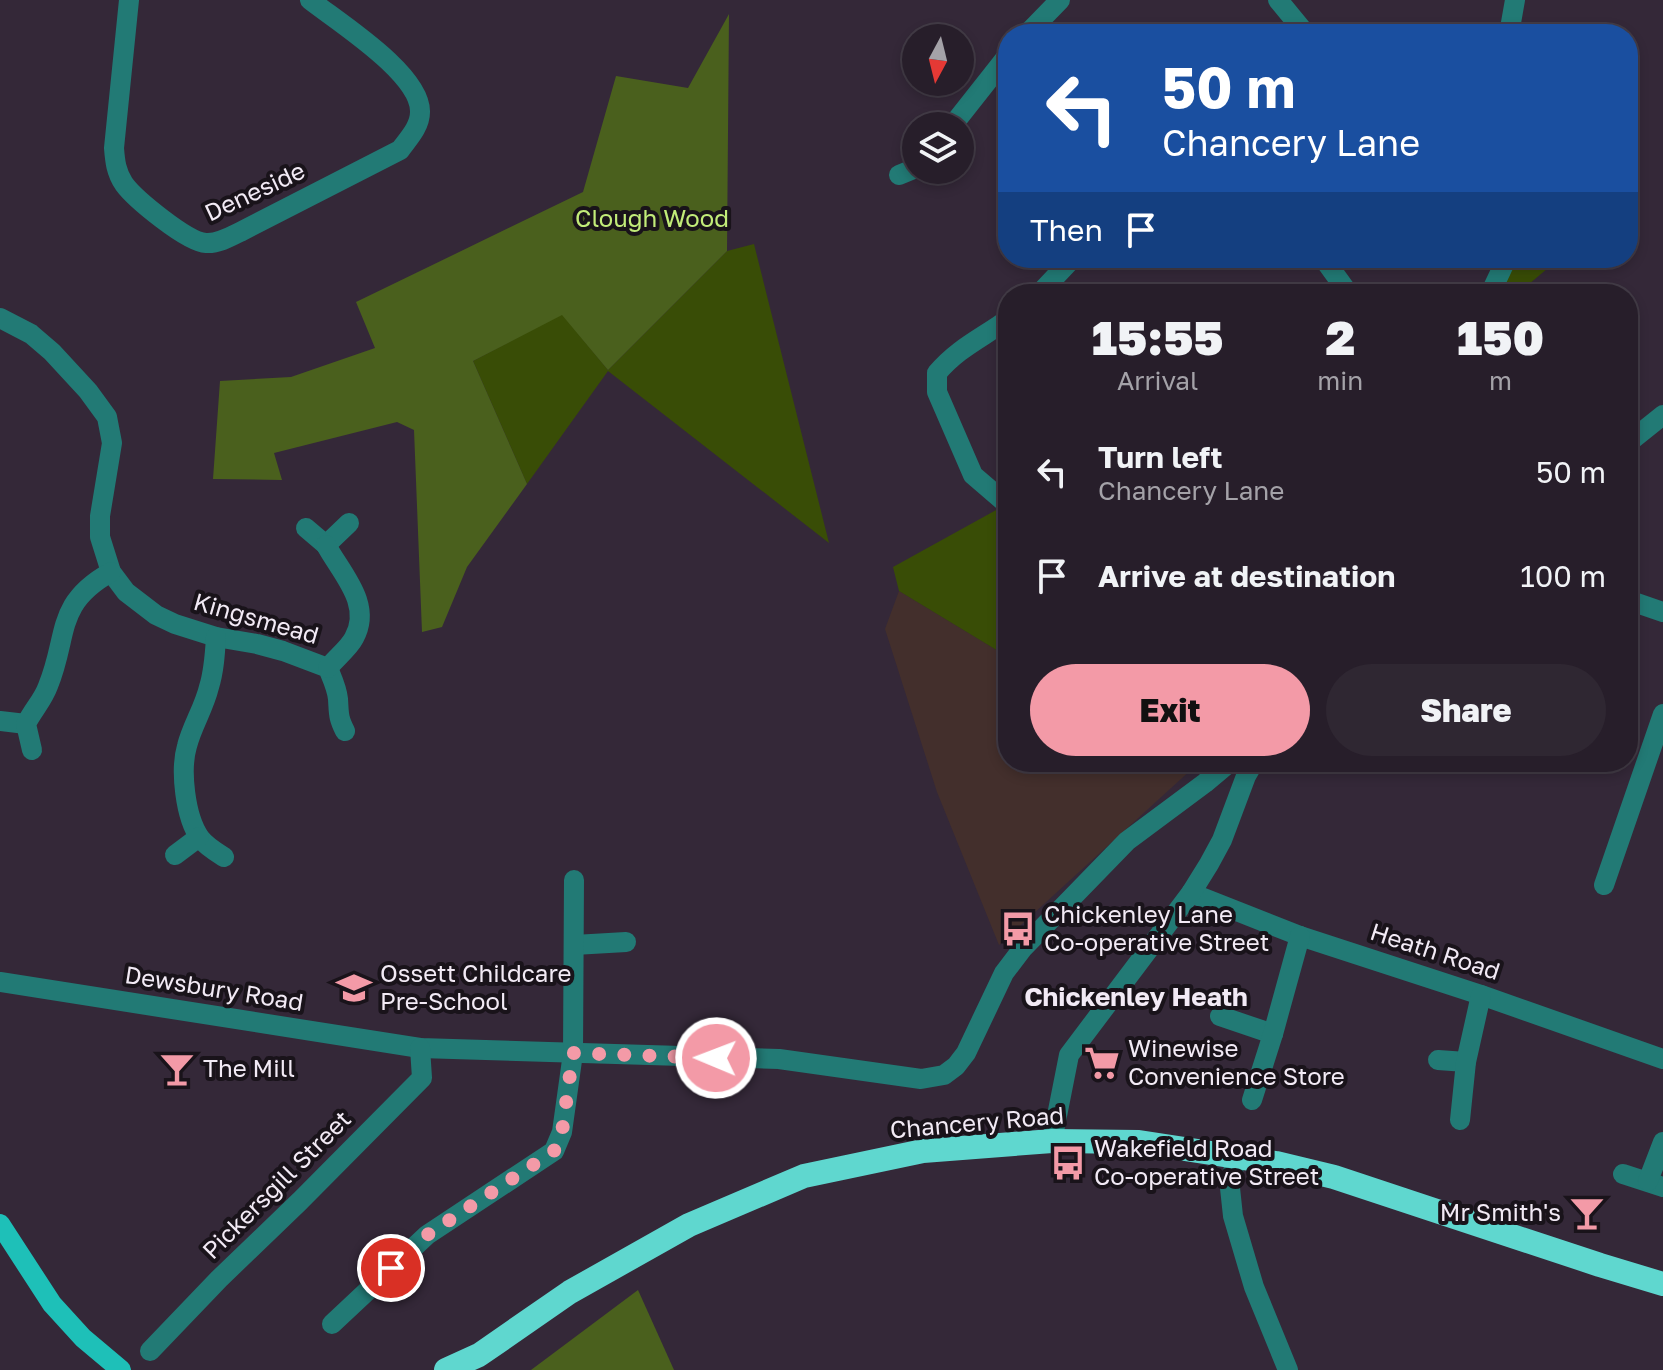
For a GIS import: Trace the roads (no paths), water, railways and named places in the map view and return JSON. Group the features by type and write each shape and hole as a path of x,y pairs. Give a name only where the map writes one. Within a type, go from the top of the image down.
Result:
{"highway":[{"name":"Chancery Road","path":"446,1370 473,1362 570,1292 689,1225 804,1176 923,1151 1052,1141 1139,1142 1236,1156 1334,1177 1663,1284"}],"main road":[{"path":"0,1224 52,1304 83,1338 118,1369"}],"street":[{"name":"Deneside","path":"129,0 114,148 116,168 134,196 189,237 206,243 242,231 400,150 414,132 420,112 416,95 403,74 310,0"},
{"path":"1037,24 1060,0"},
{"path":"1278,0 1298,24"},
{"path":"1511,24 1515,0"},
{"path":"963,112 998,68"},
{"path":"1048,284 1064,268"},
{"name":"Kingsmead","path":"0,318 31,334 52,352 107,417 112,443 100,516 100,537 111,572 126,592 156,615 194,631 257,644 307,658 328,668 338,699 338,717 345,731"},
{"path":"998,327 960,350 937,373 937,392 973,475 998,496"},
{"path":"1638,435 1663,415"},
{"path":"326,545 349,523"},
{"name":"Kingsmead","path":"306,528 326,545 353,589 359,606 359,622 354,638 328,668"},
{"path":"32,750 26,724 48,686 65,621 74,602 91,583 111,572"},
{"path":"1638,603 1663,612"},
{"path":"216,637 209,689 186,747 183,765 187,801 199,837 224,857"},
{"path":"1604,885 1663,714"},
{"path":"0,721 26,724"},
{"path":"1218,772 1205,783 1231,813"},
{"path":"1052,1141 1069,1055 1191,893 1222,840 1249,772"},
{"name":"Dewsbury Road","path":"0,982 420,1048 779,1059 921,1079 944,1075 956,1066 966,1053 1004,973 1023,948 1127,841 1205,783"},
{"path":"175,855 199,837"},
{"path":"332,1324 427,1235 554,1151 562,1132 573,1053 574,880"},
{"name":"Heath Road","path":"1191,893 1300,936 1663,1059"},
{"path":"1252,1100 1300,936"},
{"path":"574,945 626,942"},
{"path":"1460,1120 1466,1062 1481,995"},
{"path":"1220,1016 1273,1034"},
{"name":"Pickersgill Street","path":"150,1351 422,1078 420,1048"},
{"path":"1438,1060 1466,1062"},
{"path":"1623,1174 1656,1184 1663,1142"},
{"path":"1236,1156 1230,1188 1233,1216 1254,1287 1288,1370"}],"place":[{"name":"Chickenley Lane Co-operative Street","path":"1018,929"},
{"name":"Ossett Childcare Pre-School","path":"354,988"},
{"name":"Winewise Convenience Store","path":"1102,1063"},
{"name":"The Mill","path":"177,1069"},
{"name":"Wakefield Road Co-operative Street","path":"1068,1163"},
{"name":"Mr Smith's","path":"1587,1213"}],"district":[{"name":"Chickenley Heath","path":"1136,997"}],"park label":[{"name":"Clough Wood","path":"652,219"}]}
